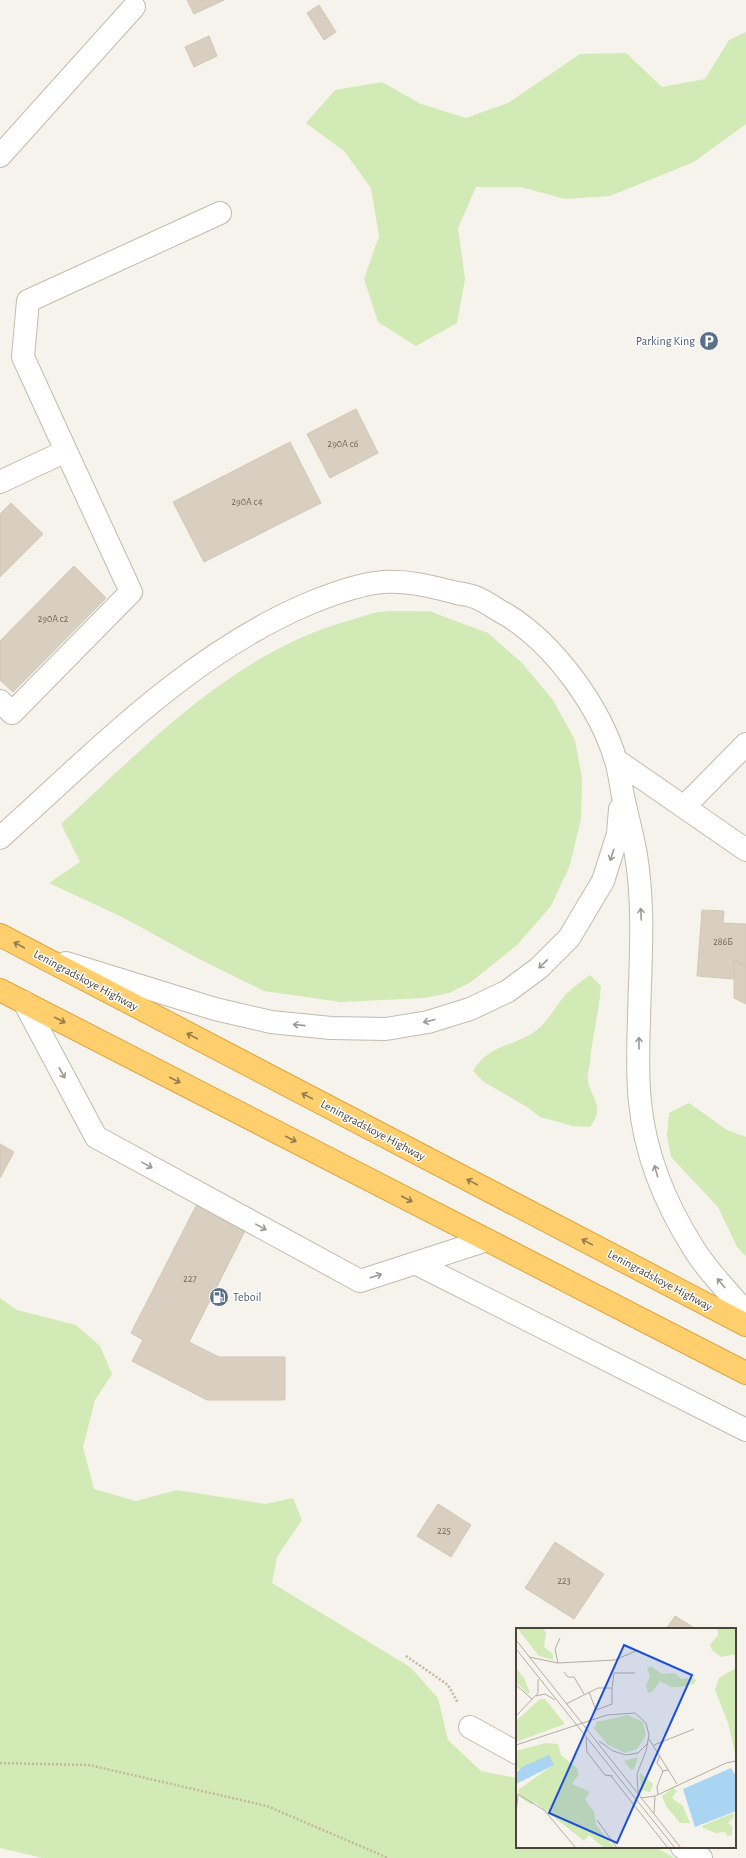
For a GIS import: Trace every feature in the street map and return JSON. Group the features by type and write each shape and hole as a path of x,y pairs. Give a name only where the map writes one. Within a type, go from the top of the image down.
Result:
{"highway":[{"name":"Leningradskoye Highway","path":"0,935 746,1325"},
{"path":"0,990 746,1373"}],"street":[{"path":"0,156 134,7"},
{"path":"0,701 12,713 131,592 23,357 28,301 220,213"},
{"path":"0,482 66,451"},
{"path":"0,838 135,716 196,668 240,638 287,613 331,594 382,582 421,584 478,598 523,625 553,655 581,689 602,728 616,760 636,854 640,889 642,931 638,1021 640,1103 647,1140 658,1178 672,1212 696,1252 746,1313"},
{"path":"684,807 746,744"},
{"path":"616,760 746,850"},
{"path":"38,955 215,1009 271,1022 331,1028 386,1029 428,1022 470,1009 508,991 539,968 569,938 604,881 618,834 622,790"},
{"path":"24,1002 96,1137 360,1281 487,1240"},
{"path":"415,1263 746,1430"},
{"path":"470,1727 516,1752"},
{"path":"684,1848 701,1858"}],"path":[{"path":"406,1656 448,1685 470,1727"},
{"path":"0,1762 89,1765 267,1806 388,1858"}],"green space":[{"path":"746,32 746,124 694,162 610,196 565,199 521,187 476,187 458,228 465,279 457,323 416,346 378,322 364,279 379,236 371,188 344,151 306,123 335,90 382,82 421,104 466,118 508,103 580,54 626,53 662,87 705,79 729,40"},
{"path":"429,611 488,633 522,663 553,700 575,740 582,778 581,819 570,865 551,906 517,945 471,982 449,993 425,998 341,1002 264,991 199,959 122,917 49,883 80,862 61,824 160,733 231,677 269,654 309,634 351,620 380,612"},
{"path":"590,975 601,986 588,1074 588,1081 597,1108 595,1120 590,1127 573,1126 540,1117 527,1107 484,1082 473,1071 487,1055 501,1047 525,1037 539,1028 566,994"},
{"path":"689,1103 727,1130 746,1137 746,1256 737,1247 718,1207 671,1157 667,1136 669,1113"},
{"path":"0,1298 17,1310 76,1325 100,1346 112,1374 95,1400 83,1447 94,1489 136,1501 177,1490 265,1504 293,1498 302,1520 277,1557 272,1583 410,1667 438,1698 448,1740 481,1771 516,1778 516,1848 658,1848 674,1858 43,1858 0,1848"}],"building":[{"path":"187,0 224,0 194,14"},
{"path":"319,5 336,32 324,40 307,13"},
{"path":"209,36 217,56 194,67 185,47"},
{"path":"356,409 378,453 330,478 307,434"},
{"path":"290,442 321,503 204,562 173,502"},
{"path":"11,503 43,534 0,577 0,514"},
{"path":"74,566 106,598 13,692 0,680 0,641"},
{"path":"702,910 724,911 723,923 746,924 746,966 734,960 734,979 697,976"},
{"path":"734,960 746,966 746,1004 734,998"},
{"path":"0,1144 14,1152 0,1178"},
{"path":"199,1200 248,1225 189,1342 219,1357 285,1357 285,1400 207,1400 132,1361 143,1340 131,1333"},
{"path":"438,1504 471,1525 451,1557 417,1536"},
{"path":"555,1542 604,1574 574,1619 525,1588"},
{"path":"675,1616 694,1628 667,1628"}],"place":[{"name":"Parking King","path":"709,341"},
{"name":"Teboil","path":"219,1297"}]}
